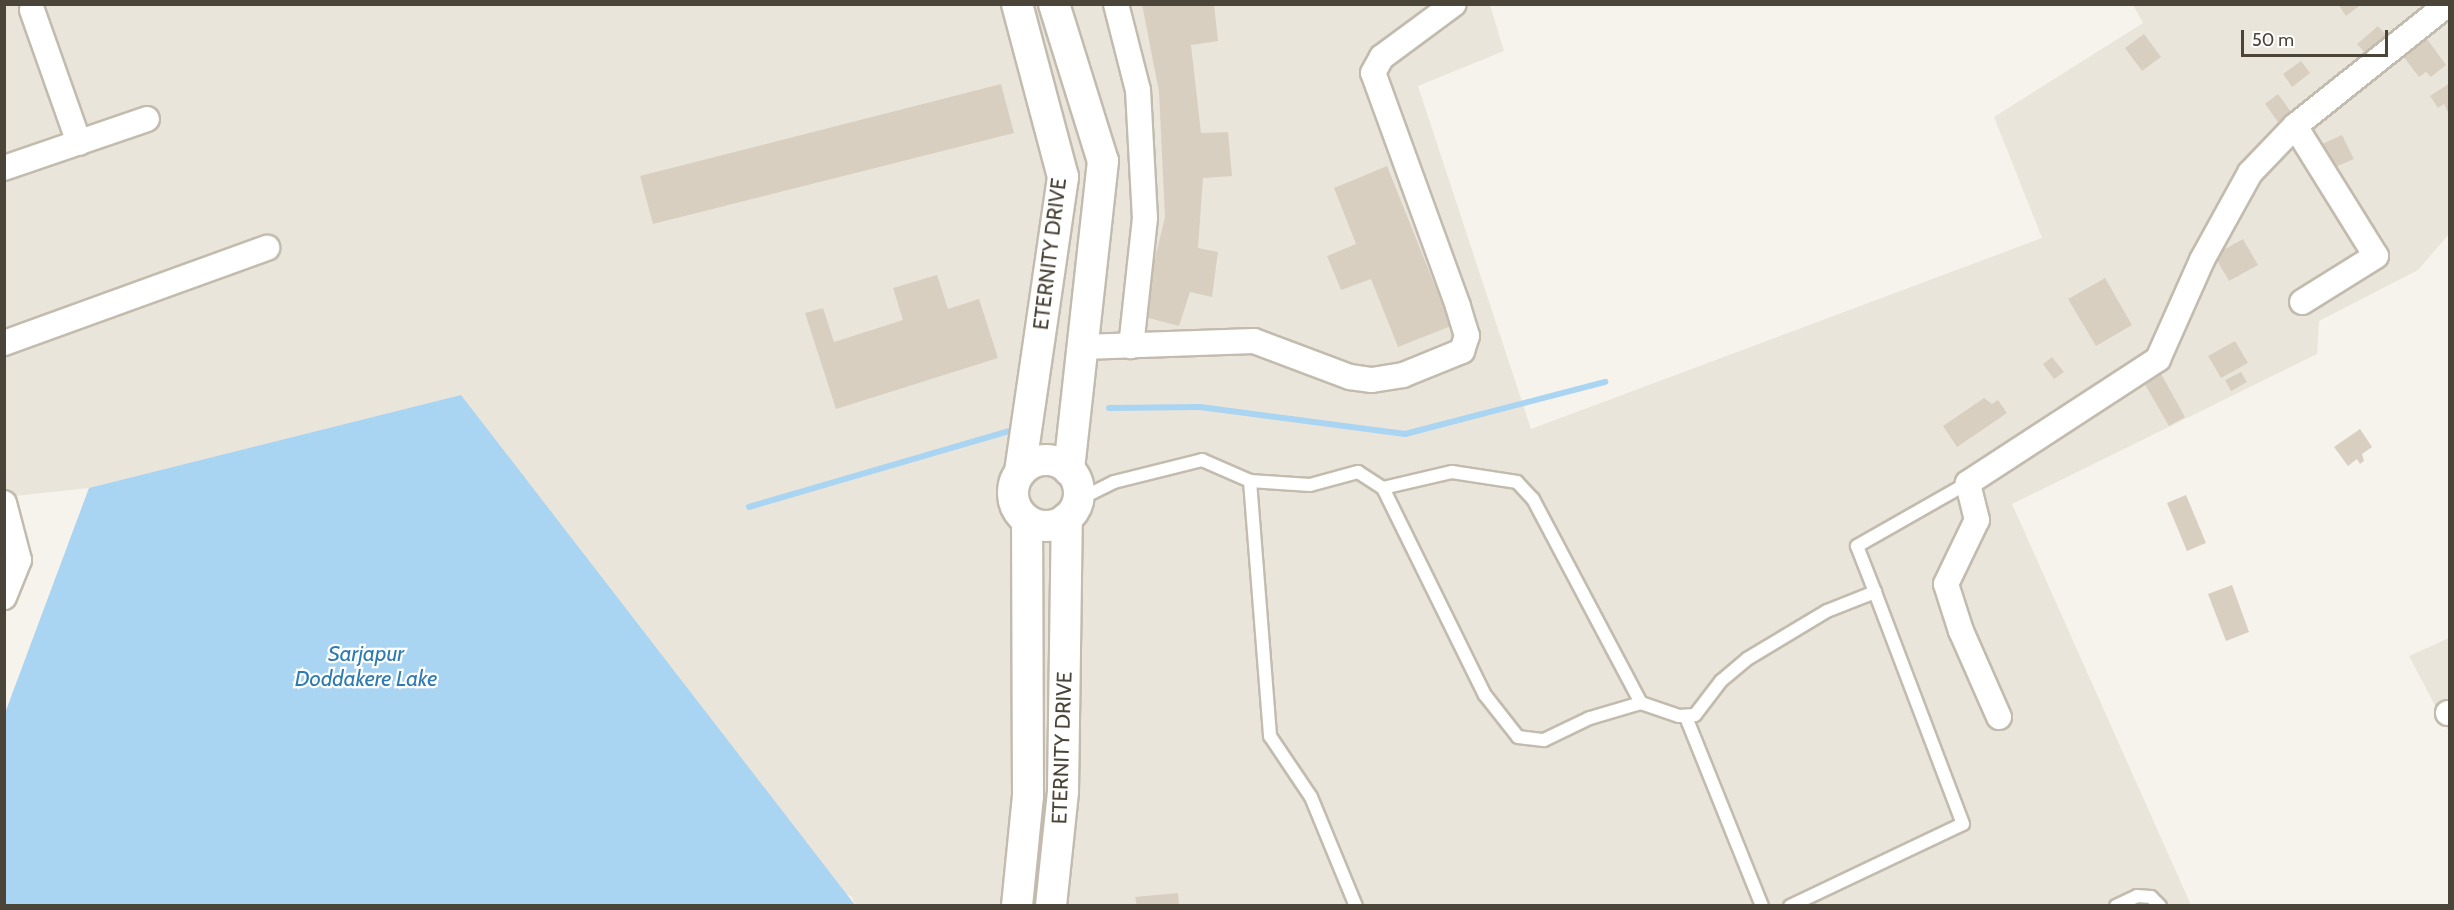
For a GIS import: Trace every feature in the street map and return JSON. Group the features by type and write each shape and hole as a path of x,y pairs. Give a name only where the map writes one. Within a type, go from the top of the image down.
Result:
{"street":[{"name":"ETERNITY DRIVE","path":"1017,4 1063,177 1020,473 1013,493 1014,504 1027,520 1028,796 1017,906"},
{"name":"ETERNITY DRIVE","path":"1051,906 1063,792 1073,509 1079,490 1069,470 1103,161 1054,4"},
{"path":"1116,4 1138,90 1145,218 1131,346"},
{"path":"1083,347 1254,341 1350,377 1372,380 1403,375 1462,351 1467,336 1458,306 1373,73 1382,57 1454,4"},
{"path":"2000,717 1961,631 1946,584 1977,520 1968,483 2158,359 2202,260 2250,173 2295,126 2448,4"},
{"path":"32,10 79,142"},
{"path":"1036,74 1075,71"},
{"path":"4,168 147,119"},
{"path":"2295,126 2376,256 2302,302"},
{"path":"4,343 267,248"},
{"path":"1020,473 1028,465 1049,460 1069,470"},
{"path":"4,503 19,560 4,597"},
{"path":"1027,520 1048,526 1073,509"}],"lane":[{"path":"1073,509 1114,482 1202,460 1250,481 1310,485 1358,472 1383,488 1485,695 1518,737 1544,740 1590,718 1641,703 1686,717 1695,715 1721,681 1747,659 1827,611 1875,592"},
{"path":"1383,488 1452,472 1517,482 1533,499 1641,703"},
{"path":"1250,481 1270,736 1311,797 1356,906"},
{"path":"1790,906 1963,824 1857,546 1968,483"},
{"path":"1686,717 1762,906"},
{"path":"2116,906 2137,896 2151,897 2160,906"}],"shaded area":[{"path":"4,5 1490,5 1504,51 1418,86 1531,429 2042,238 1994,117 2143,23 2133,5 2449,5 2449,234 2418,270 2319,321 2317,354 2012,504 2191,905 855,905 852,897 89,488 5,497"},
{"path":"2449,638 2449,732 2409,656"}],"water":[{"name":"Sarjapur Doddakere Lake","path":"461,395 855,905 5,905 5,713 89,488"}],"building":[{"path":"1142,4 1214,4 1218,41 1191,45 1201,133 1228,132 1232,176 1203,178 1198,248 1218,252 1212,297 1190,292 1179,326 1141,316 1165,217 1159,92"},
{"path":"2338,4 2362,4 2346,16"},
{"path":"2378,26 2386,35 2365,53 2357,44"},
{"path":"2144,34 2161,57 2142,71 2125,48"},
{"path":"2427,39 2446,65 2431,77 2426,72 2419,77 2403,56"},
{"path":"2301,61 2310,73 2292,87 2283,74"},
{"path":"2450,83 2450,111 2448,112 2444,104 2438,108 2430,96"},
{"path":"1001,84 1014,133 653,224 640,176"},
{"path":"2278,94 2291,112 2278,122 2265,104"},
{"path":"2342,135 2354,159 2333,168 2322,144"},
{"path":"1387,166 1451,326 1398,347 1371,279 1341,290 1327,256 1356,244 1334,188"},
{"path":"2243,239 2258,265 2229,281 2214,255"},
{"path":"937,275 948,309 979,299 998,358 836,409 805,313 823,308 834,342 903,320 893,288"},
{"path":"2105,278 2132,325 2096,346 2068,299"},
{"path":"2235,341 2248,363 2221,378 2208,356"},
{"path":"2052,357 2064,372 2054,379 2043,364"},
{"path":"2160,372 2185,417 2169,426 2143,381"},
{"path":"2241,372 2247,382 2231,391 2225,380"},
{"path":"1984,398 1992,404 1998,400 2007,413 1957,447 1943,426"},
{"path":"2360,429 2372,447 2362,454 2364,461 2360,464 2357,459 2348,466 2334,447"},
{"path":"2186,495 2206,543 2187,551 2167,503"},
{"path":"2232,585 2249,632 2226,641 2208,594"},
{"path":"1178,893 1179,906 1137,906 1135,897"}],"waterway":[{"path":"1109,408 1200,407 1405,434 1605,382"},
{"path":"749,507 1015,429"}]}
